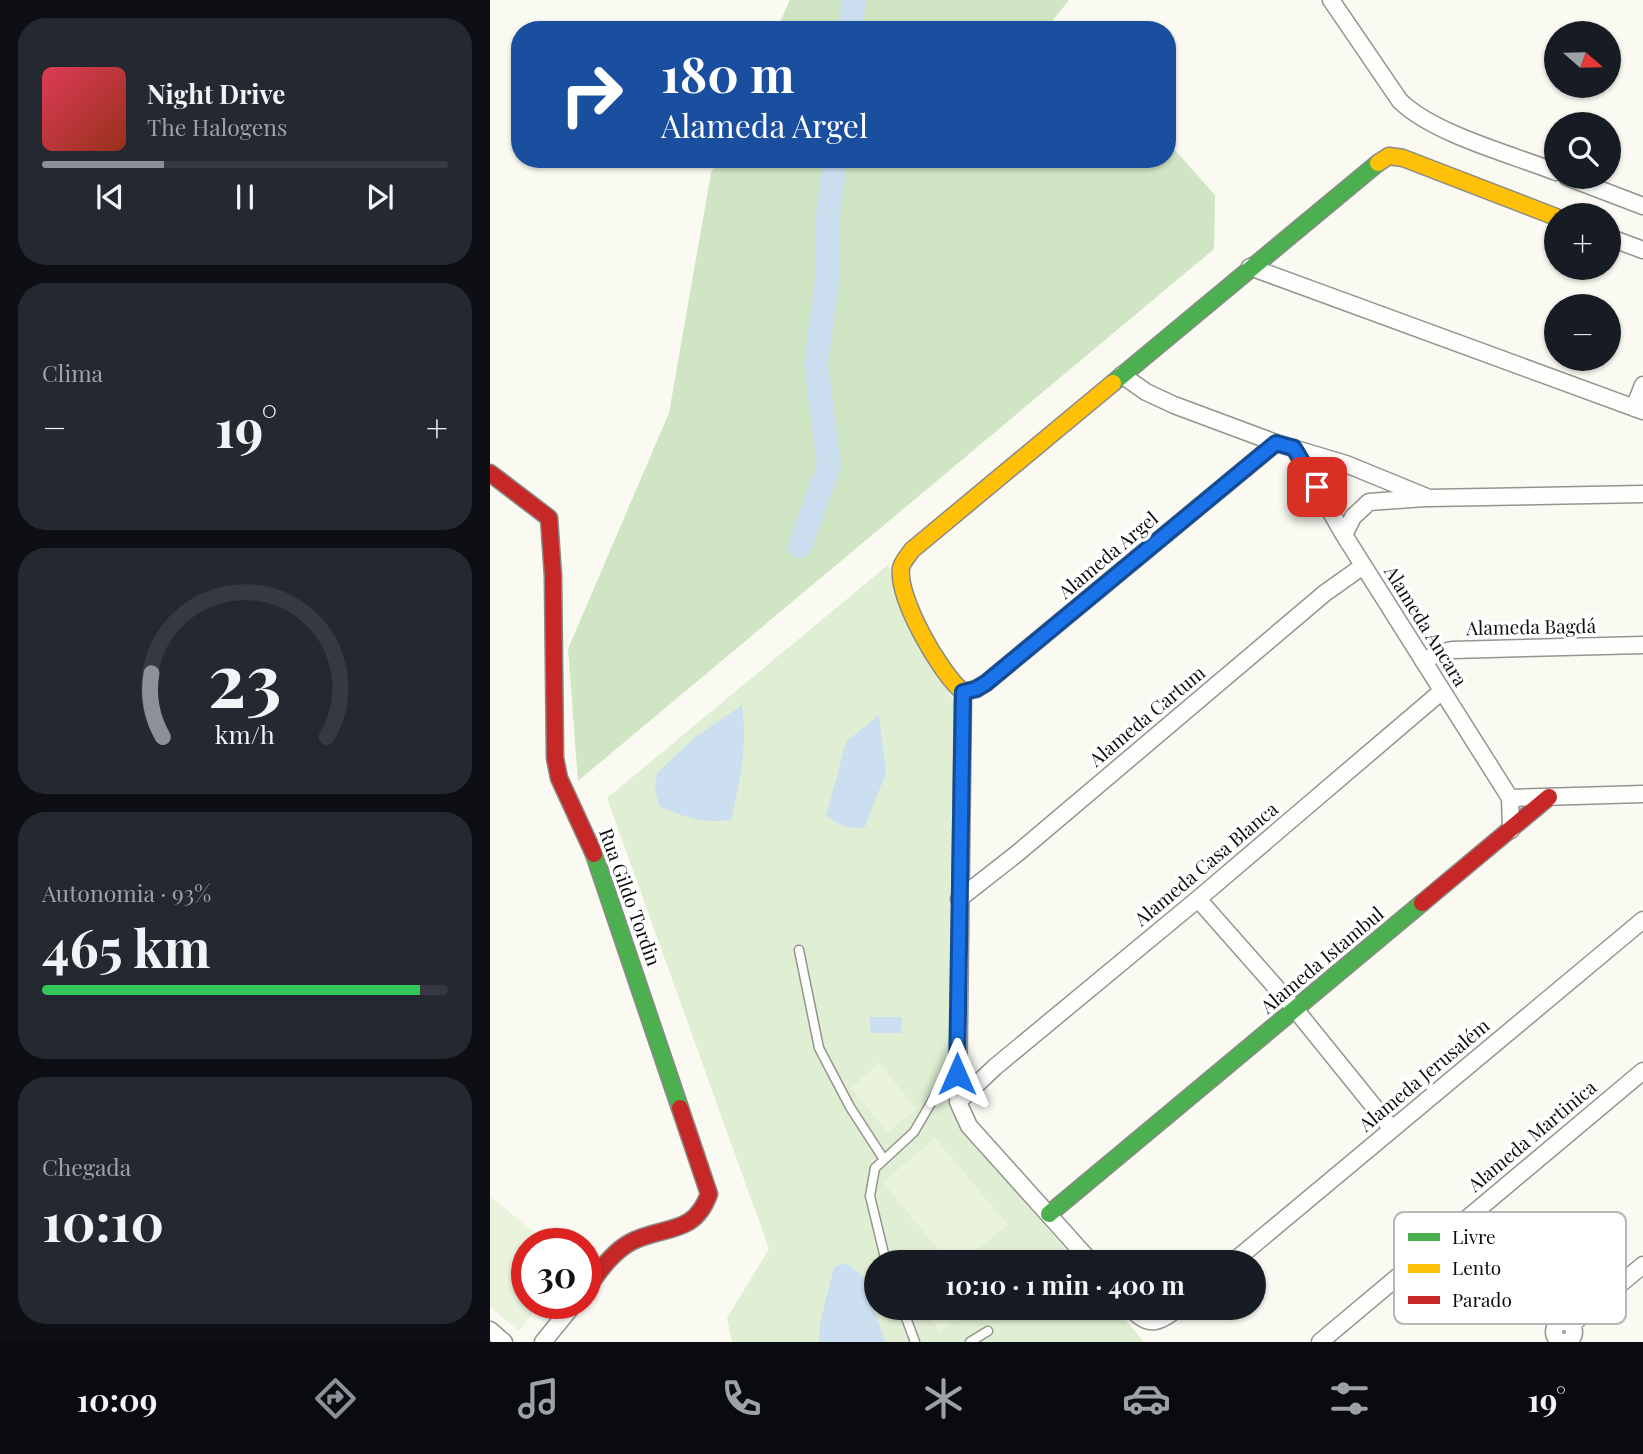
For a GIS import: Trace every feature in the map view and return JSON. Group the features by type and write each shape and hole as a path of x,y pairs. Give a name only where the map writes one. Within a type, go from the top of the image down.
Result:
{"street":[{"path":"1331,0 1400,101 1411,111 1444,128 1544,167"},
{"path":"1080,1250 969,1126 958,1102 963,692 954,686 942,670 929,645 901,580 901,565 912,550 1250,267 1389,156 1403,158 1544,212"},
{"path":"1598,189 1643,206"},
{"path":"1621,242 1643,250"},
{"path":"1250,267 1639,410 1643,385"},
{"path":"1122,375 1146,392 1174,405 1276,443 1346,464 1429,498"},
{"name":"Alameda Argel","path":"963,692 986,683 1276,443"},
{"name":"Alameda Ancara","path":"1294,448 1343,535 1510,799"},
{"name":"Rua Gildo Tordin","path":"490,472 548,518 553,576 555,758 559,778 592,848 709,1194 706,1207 697,1219 682,1227 631,1242 612,1257 602,1269"},
{"path":"1343,535 1353,517 1369,502 1429,498 1643,494"},
{"name":"Alameda Cartum","path":"959,899 1019,852 1325,593 1363,566"},
{"name":"Alameda Bagdá","path":"1423,661 1452,650 1643,645"},
{"name":"Alameda Casa Blanca","path":"958,1102 995,1067 1198,899 1442,691"},
{"path":"1511,830 1510,799 1643,794"},
{"name":"Alameda Istambul","path":"1049,1214 1549,797"},
{"path":"1198,899 1295,1009 1392,1129"},
{"name":"Alameda Jerusalém","path":"1247,1250 1643,920"},
{"name":"Alameda Martinica","path":"1475,1212 1643,1071"},
{"path":"1626,1280 1643,1265"},
{"name":"Alameda Martinica","path":"1320,1342 1394,1280"},
{"path":"543,1342 562,1319"},
{"path":"490,1331 504,1342"}],"lane":[{"path":"799,950 819,1048 850,1107 883,1158"},
{"path":"883,1250 870,1196 875,1168 914,1132 935,1096 957,1072"},
{"path":"907,1320 915,1342"},
{"path":"970,1342 988,1331"}],"green space":[{"path":"790,0 1069,0 1052,21 780,21"},
{"path":"1176,151 1215,195 1214,249 578,781 568,649 669,413 714,168 1176,168"},
{"path":"888,565 955,704 956,1121 1066,1250 864,1250 864,1320 1126,1320 1144,1342 732,1342 727,1318 769,1249 607,798"},
{"path":"879,1063 916,1109 888,1133 851,1088"},
{"path":"935,1138 1008,1225 977,1250 938,1250 883,1182"},
{"path":"490,1196 529,1228 511,1228 511,1319 528,1319 519,1331 490,1307"},
{"path":"932,1320 955,1320 940,1331"}],"water":[{"path":"742,705 744,749 731,820 694,819 659,806 655,789 657,773 694,738"},
{"path":"879,715 886,773 864,828 844,827 826,816 846,742"},
{"path":"870,1017 902,1017 901,1033 870,1033"},
{"path":"846,1263 863,1276 864,1320 878,1320 885,1342 819,1342 820,1323 834,1267"}],"waterway":[{"path":"851,21 854,0"},
{"path":"800,546 829,465 816,364 827,281 827,223 834,168"}],"traffic: fast":[{"path":"1113,383 1378,163"},
{"path":"594,854 680,1108"},
{"path":"1049,1214 1422,903"}],"traffic: slow":[{"path":"1378,163 1389,156 1403,158 1544,212"},
{"path":"963,692 943,669 922,634 906,597 901,568 912,550 1113,383"}],"traffic: jam":[{"path":"490,473 549,518 553,576 555,758 559,778 594,854"},
{"path":"1422,903 1549,797"},
{"path":"602,1268 624,1246 686,1223 703,1207 709,1194 680,1108"}],"route":[{"path":"957,1074 963,692 986,683 1276,443 1294,448 1317,487"}]}
